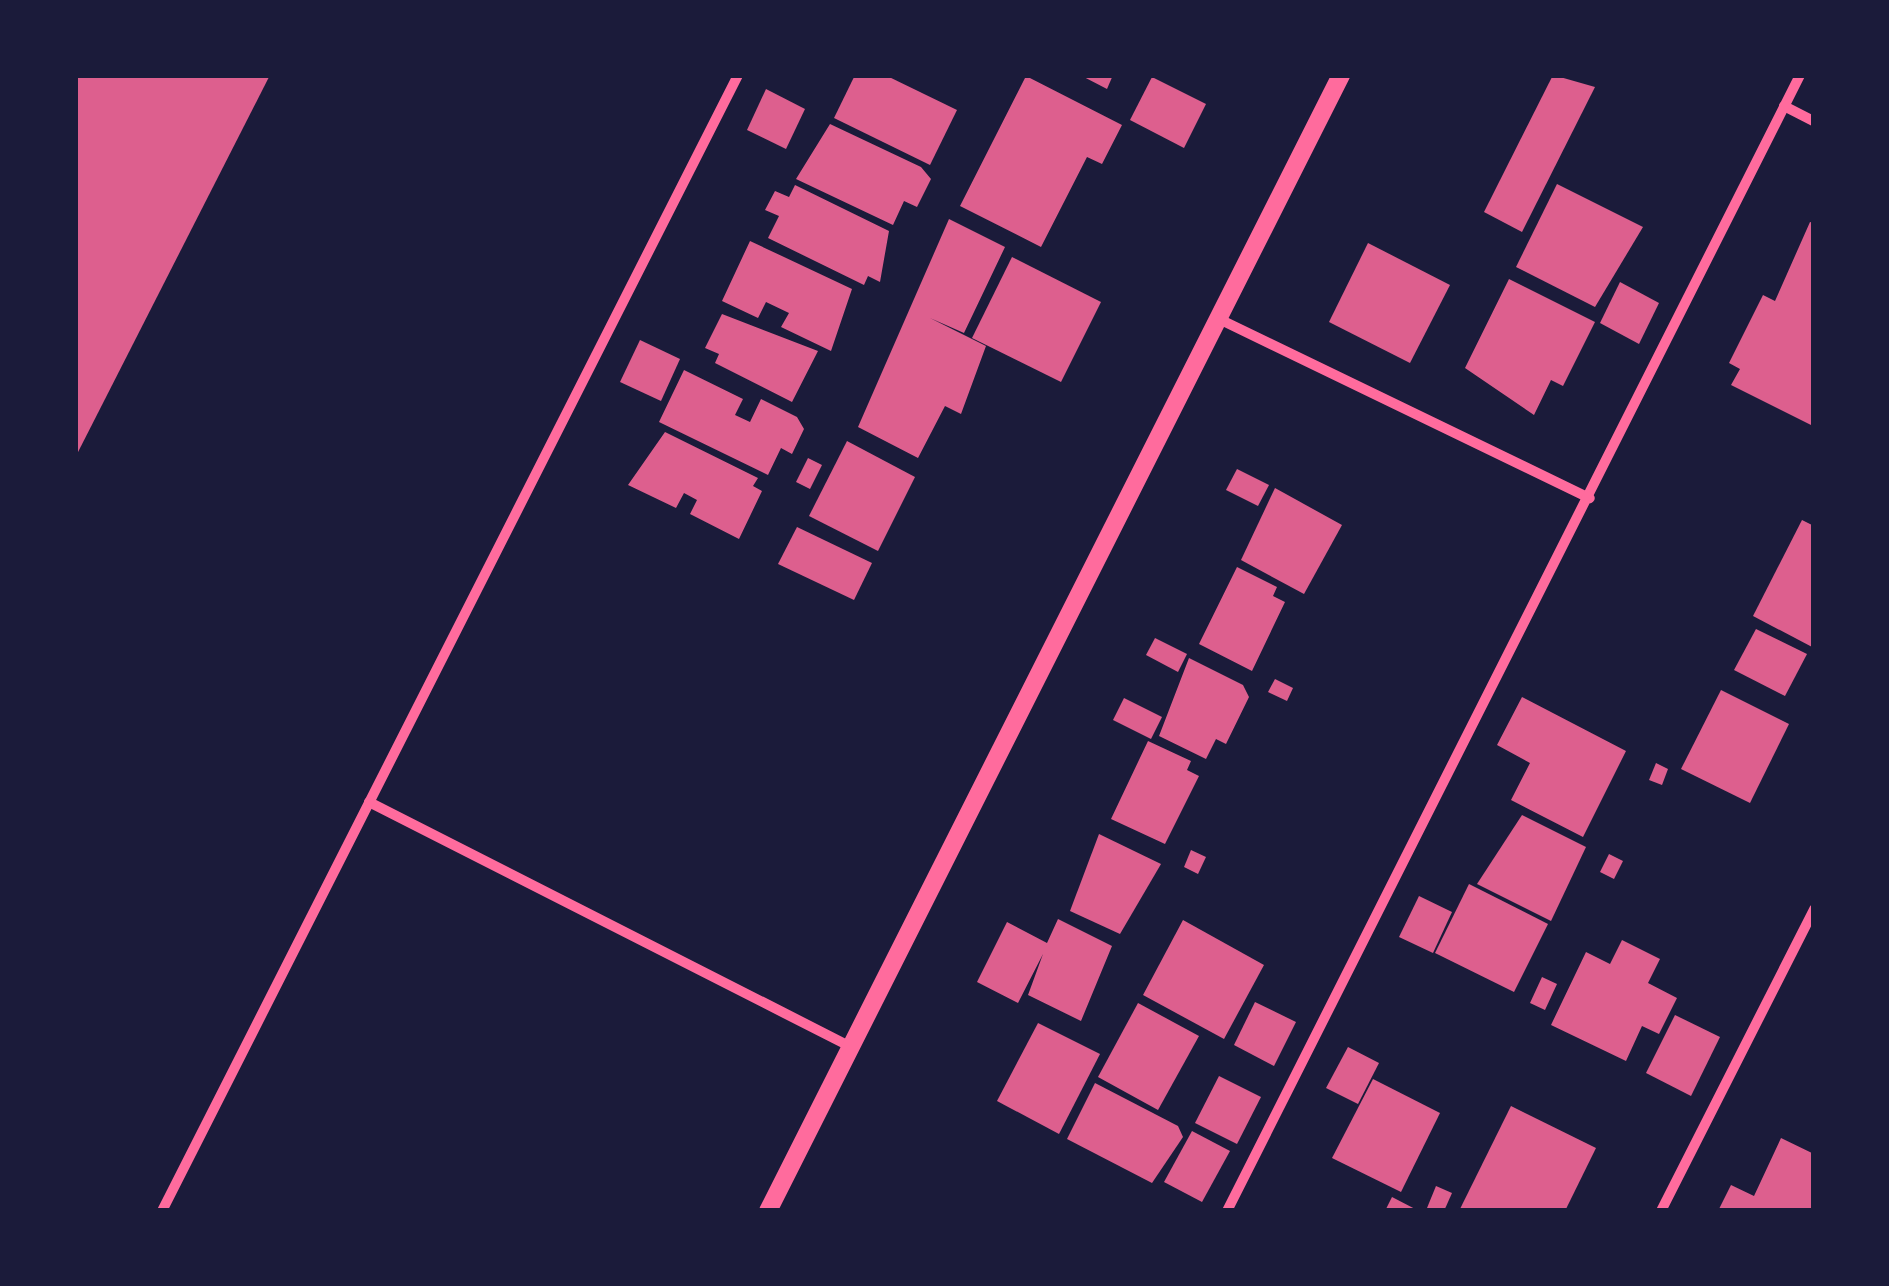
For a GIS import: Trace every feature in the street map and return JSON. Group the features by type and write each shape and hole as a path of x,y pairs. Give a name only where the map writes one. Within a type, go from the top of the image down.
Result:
{"street":[{"path":"162,1211 738,75"},
{"path":"768,1211 1341,75"},
{"path":"1227,1211 1590,498 1800,75"},
{"path":"1784,106 1814,121"},
{"path":"1216,318 1590,498"},
{"path":"369,802 852,1047"},
{"path":"1661,1211 1814,908"}],"building":[{"path":"75,75 270,75 75,458"},
{"path":"855,75 885,75 957,110 930,165 834,118"},
{"path":"1080,75 1113,75 1107,89"},
{"path":"1553,75 1595,87 1522,232 1484,212"},
{"path":"1026,76 1122,125 1102,164 1087,157 1041,247 960,206"},
{"path":"1152,77 1206,104 1184,148 1130,120"},
{"path":"766,89 805,109 786,149 747,130"},
{"path":"830,124 921,167 931,179 917,207 904,201 893,225 796,179"},
{"path":"1557,184 1643,227 1595,307 1516,267"},
{"path":"795,185 889,231 880,282 868,276 864,285 768,238 779,216 765,210 775,191 789,197"},
{"path":"949,219 1005,247 964,333 930,318 986,346 961,414 945,406 918,458 858,427"},
{"path":"1810,222 1814,223 1811,425 1731,385 1740,369 1729,363 1763,295 1775,301"},
{"path":"750,241 852,289 831,351 781,327 789,313 766,302 758,318 722,301"},
{"path":"1368,243 1450,285 1410,363 1329,322"},
{"path":"1012,257 1101,302 1061,382 972,338"},
{"path":"1509,279 1595,322 1563,386 1551,380 1534,415 1465,368"},
{"path":"1620,282 1659,303 1639,344 1600,323"},
{"path":"722,314 818,351 792,402 715,363 719,354 705,348"},
{"path":"640,340 680,359 661,401 620,382"},
{"path":"684,370 743,399 735,415 750,422 761,399 797,417 804,429 792,454 781,448 768,475 659,422"},
{"path":"665,432 758,478 753,486 762,491 739,539 690,514 697,500 684,493 676,508 628,485"},
{"path":"847,441 915,477 878,551 809,516"},
{"path":"808,458 822,465 810,489 796,482"},
{"path":"1237,469 1269,485 1258,506 1226,490"},
{"path":"1275,488 1342,525 1304,594 1241,560"},
{"path":"1802,520 1814,526 1814,648 1753,616"},
{"path":"797,527 872,563 854,600 778,564"},
{"path":"1237,567 1277,587 1273,596 1285,602 1252,671 1199,644"},
{"path":"1756,629 1807,654 1785,696 1734,670"},
{"path":"1155,638 1187,654 1178,672 1146,655"},
{"path":"1189,658 1243,685 1249,697 1226,744 1216,739 1206,759 1159,736"},
{"path":"1275,679 1293,688 1287,701 1268,692"},
{"path":"1721,690 1789,724 1750,803 1681,769"},
{"path":"1522,697 1626,751 1583,837 1511,800 1530,763 1497,745"},
{"path":"1124,698 1162,717 1151,739 1113,720"},
{"path":"1148,741 1191,761 1187,770 1199,776 1165,844 1111,819"},
{"path":"1656,763 1668,769 1662,785 1649,780"},
{"path":"1522,815 1586,847 1551,921 1477,884"},
{"path":"1099,834 1161,864 1120,934 1070,911"},
{"path":"1191,850 1206,857 1198,874 1184,867"},
{"path":"1609,854 1623,861 1614,879 1600,872"},
{"path":"1469,884 1548,924 1514,992 1435,953"},
{"path":"1419,896 1452,912 1433,953 1399,937"},
{"path":"1058,919 1112,946 1081,1021 1028,995 1043,954 1018,1003 977,982 1007,922 1047,943"},
{"path":"1183,920 1264,965 1224,1039 1143,995"},
{"path":"1622,940 1660,959 1648,983 1677,998 1659,1034 1642,1026 1626,1061 1551,1025 1586,952 1610,964"},
{"path":"1542,977 1557,984 1545,1010 1530,1003"},
{"path":"1255,1002 1296,1022 1274,1066 1234,1045"},
{"path":"1138,1003 1199,1036 1158,1110 1098,1077"},
{"path":"1675,1015 1720,1037 1691,1096 1646,1073"},
{"path":"1038,1023 1100,1054 1059,1134 997,1101"},
{"path":"1348,1047 1379,1063 1358,1104 1326,1088"},
{"path":"1219,1076 1261,1097 1237,1144 1195,1123"},
{"path":"1373,1079 1440,1113 1401,1192 1332,1158"},
{"path":"1095,1083 1178,1126 1183,1137 1152,1183 1067,1139"},
{"path":"1511,1106 1596,1148 1565,1211 1459,1211"},
{"path":"1192,1131 1230,1151 1202,1202 1164,1182"},
{"path":"1781,1138 1814,1154 1814,1211 1718,1211 1731,1185 1754,1196"},
{"path":"1436,1186 1452,1193 1444,1211 1427,1208"},
{"path":"1392,1197 1419,1211 1385,1211"}]}
